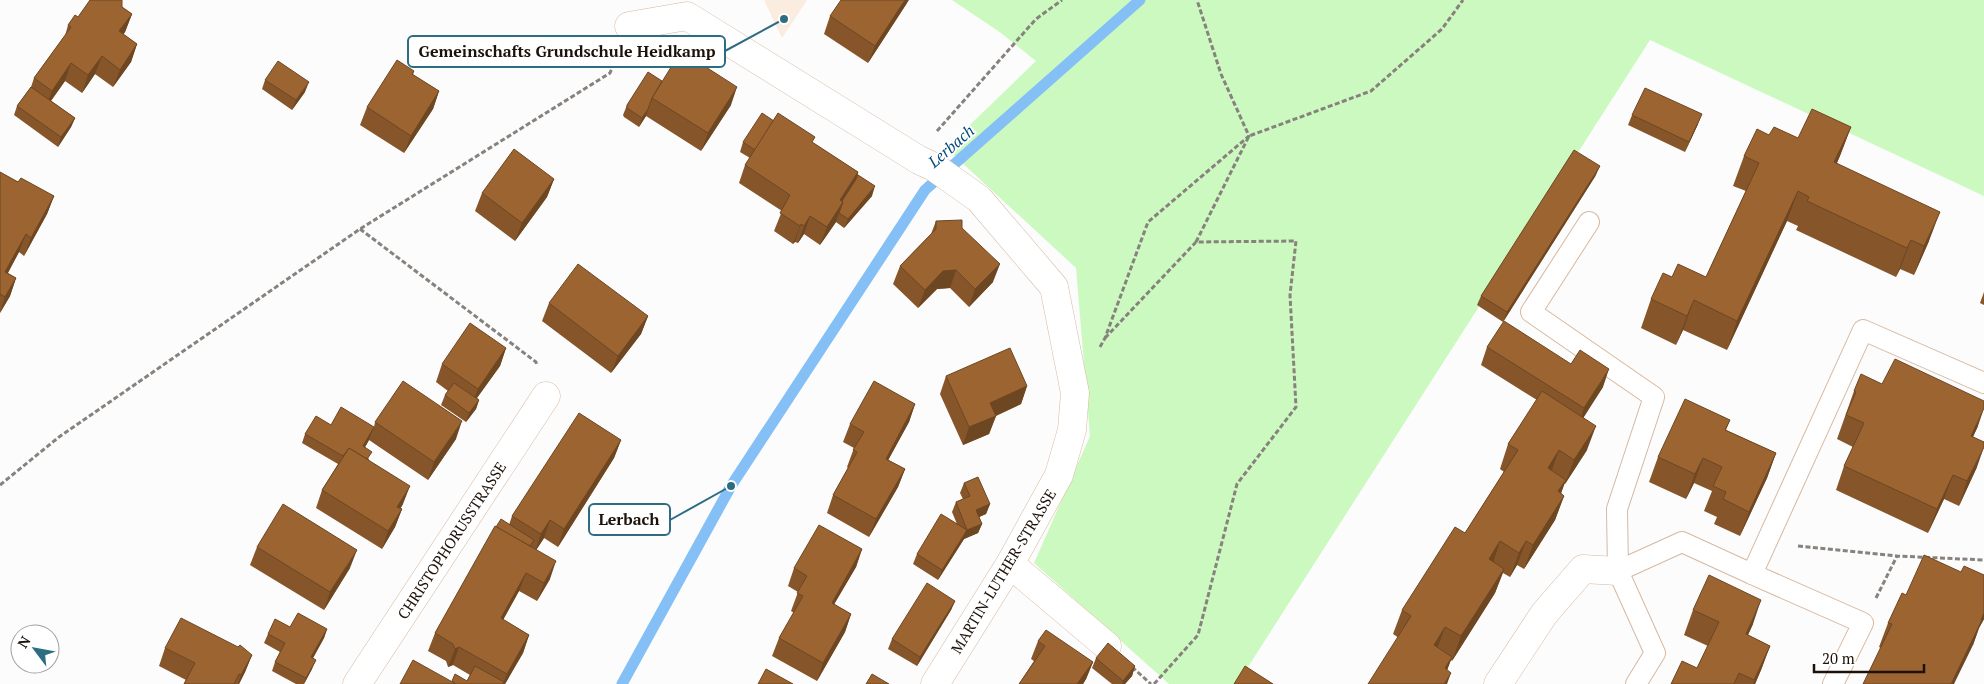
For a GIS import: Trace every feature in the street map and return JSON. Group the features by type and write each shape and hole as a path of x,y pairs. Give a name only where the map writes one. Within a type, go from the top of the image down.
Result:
{"street":[{"name":"MARTIN-LUTHER-STRASSE","path":"629,26 687,16 926,163 979,199 1054,287 1075,393 1072,430 1059,475 1010,564 935,684"},
{"name":"CHRISTOPHORUSSTRASSE","path":"358,684 546,396"},
{"path":"1010,564 1107,646"},
{"path":"1498,684 1544,614 1583,569 1618,571"}],"lane":[{"path":"1590,222 1531,312 1654,397 1617,509 1618,571 1655,653 1636,684"},
{"path":"1752,574 1863,330 1984,383"},
{"path":"1618,571 1682,542 1863,623 1833,684"}],"path":[{"path":"926,163 940,127 1036,18 1062,0"},
{"path":"1197,0 1221,74 1249,136"},
{"path":"1075,393 1105,338 1148,222 1249,136 1371,91 1442,29 1463,0"},
{"path":"0,485 59,437 360,230 610,73 629,26"},
{"path":"1105,338 1196,242 1249,136"},
{"path":"360,230 536,362 546,396"},
{"path":"1154,684 1198,635 1237,484 1296,407 1290,294 1296,240 1196,242"},
{"path":"1767,543 1897,556 1984,560"},
{"path":"1863,623 1897,556"}],"shaded area":[{"path":"764,0 807,0 782,38"}],"green space":[{"path":"952,0 1984,0 1984,196 1650,40 1237,684 1169,684 1034,563 1090,436 1076,268 946,148 1036,61 1001,33"}],"building":[{"path":"90,0 122,0 122,7 132,14 119,31 137,44 120,70 102,56 88,75 71,63 52,91 34,78 71,27 68,25 75,15 78,17"},
{"path":"841,0 905,0 875,46 830,16"},
{"path":"681,51 737,87 708,133 652,98"},
{"path":"397,60 414,71 412,74 439,91 411,136 367,107"},
{"path":"278,61 309,82 296,100 265,80"},
{"path":"648,72 662,81 642,118 627,108 627,105"},
{"path":"31,87 75,118 61,137 17,106"},
{"path":"1645,88 1702,114 1689,142 1632,115"},
{"path":"1812,109 1851,127 1834,162 1940,212 1924,246 1911,240 1907,248 1807,201 1809,197 1798,191 1737,321 1694,300 1687,316 1651,299 1663,273 1672,277 1678,264 1706,277 1759,163 1744,156 1757,129 1769,135 1774,127 1798,138"},
{"path":"762,113 774,121 755,150 743,142"},
{"path":"778,113 815,137 812,142 858,172 840,200 843,202 827,227 810,216 804,226 801,224 800,226 780,213 790,195 745,165"},
{"path":"514,149 554,179 522,223 482,193"},
{"path":"1574,150 1600,166 1507,312 1481,296"},
{"path":"0,172 18,182 21,178 54,196 31,238 26,234 5,272 16,278 5,297 0,294"},
{"path":"858,175 875,186 848,219 839,213 842,201"},
{"path":"962,220 962,228 1000,264 975,289 956,270 943,271 925,290 900,266 936,229 936,221"},
{"path":"578,264 648,316 618,356 549,303"},
{"path":"1504,321 1571,364 1580,350 1609,369 1584,408 1487,347"},
{"path":"470,323 506,348 478,389 442,364"},
{"path":"1010,348 1027,386 990,403 996,416 969,427 946,376"},
{"path":"1895,359 1984,401 1984,408 1971,436 1984,442 1984,447 1967,481 1953,475 1937,509 1844,466 1864,423 1846,415 1861,374 1882,384"},
{"path":"403,381 462,421 434,462 375,422"},
{"path":"874,381 915,404 886,459 905,469 876,519 833,495 857,452 853,450 864,432 850,424"},
{"path":"454,383 479,400 469,413 445,395"},
{"path":"1542,391 1596,426 1574,460 1559,450 1548,468 1566,480 1558,491 1564,496 1533,545 1526,541 1519,553 1500,541 1489,559 1504,569 1461,636 1445,627 1434,645 1452,657 1445,668 1451,673 1444,684 1368,684 1411,616 1402,610 1455,527 1465,533 1518,450 1508,444"},
{"path":"1685,399 1730,420 1725,430 1776,453 1749,512 1723,499 1726,492 1713,486 1722,467 1703,458 1695,474 1658,457"},
{"path":"341,407 374,427 363,446 372,452 367,459 349,448 343,456 305,434 316,416 331,425"},
{"path":"579,413 621,440 564,529 550,520 541,534 512,516"},
{"path":"349,448 410,486 397,507 402,509 388,531 322,490"},
{"path":"978,477 990,504 976,510 982,524 967,530 956,502 970,496 964,483"},
{"path":"283,504 357,550 330,592 257,547"},
{"path":"941,514 967,530 942,570 917,554"},
{"path":"501,519 534,540 530,546 496,527"},
{"path":"819,525 862,549 832,603 851,614 823,663 779,638 803,596 797,593 807,576 794,568"},
{"path":"495,526 556,561 544,583 526,573 501,618 529,635 507,674 459,647 455,649 453,644 435,633"},
{"path":"1924,555 1961,572 1964,566 1984,575 1984,613 1982,620 1951,684 1863,684 1892,624 1888,623 1902,593 1906,595"},
{"path":"1709,575 1761,600 1746,634 1770,646 1754,680 1739,673 1734,684 1671,684 1682,661 1697,668 1719,622 1693,610"},
{"path":"927,583 955,601 920,657 892,639"},
{"path":"298,613 327,629 311,657 316,660 306,678 275,662 285,643 268,634 275,619 290,627"},
{"path":"181,618 238,647 240,645 252,655 234,684 184,684 195,663 165,648"},
{"path":"1046,630 1093,662 1077,684 1019,684 1045,646 1038,641"},
{"path":"1108,643 1135,666 1123,681 1096,658"},
{"path":"413,660 456,684 400,684"},
{"path":"475,666 504,682 503,684 456,684 452,681 455,674 467,681"},
{"path":"1245,666 1273,684 1234,684"},
{"path":"766,669 793,684 758,684"},
{"path":"872,674 889,684 866,684"}],"waterway":[{"name":"Lerbach","path":"622,684 731,486 925,190 1140,0"}],"place":[{"name":"Gemeinschafts Grundschule Heidkamp","path":"784,19"},
{"name":"Lerbach","path":"731,486"}]}
